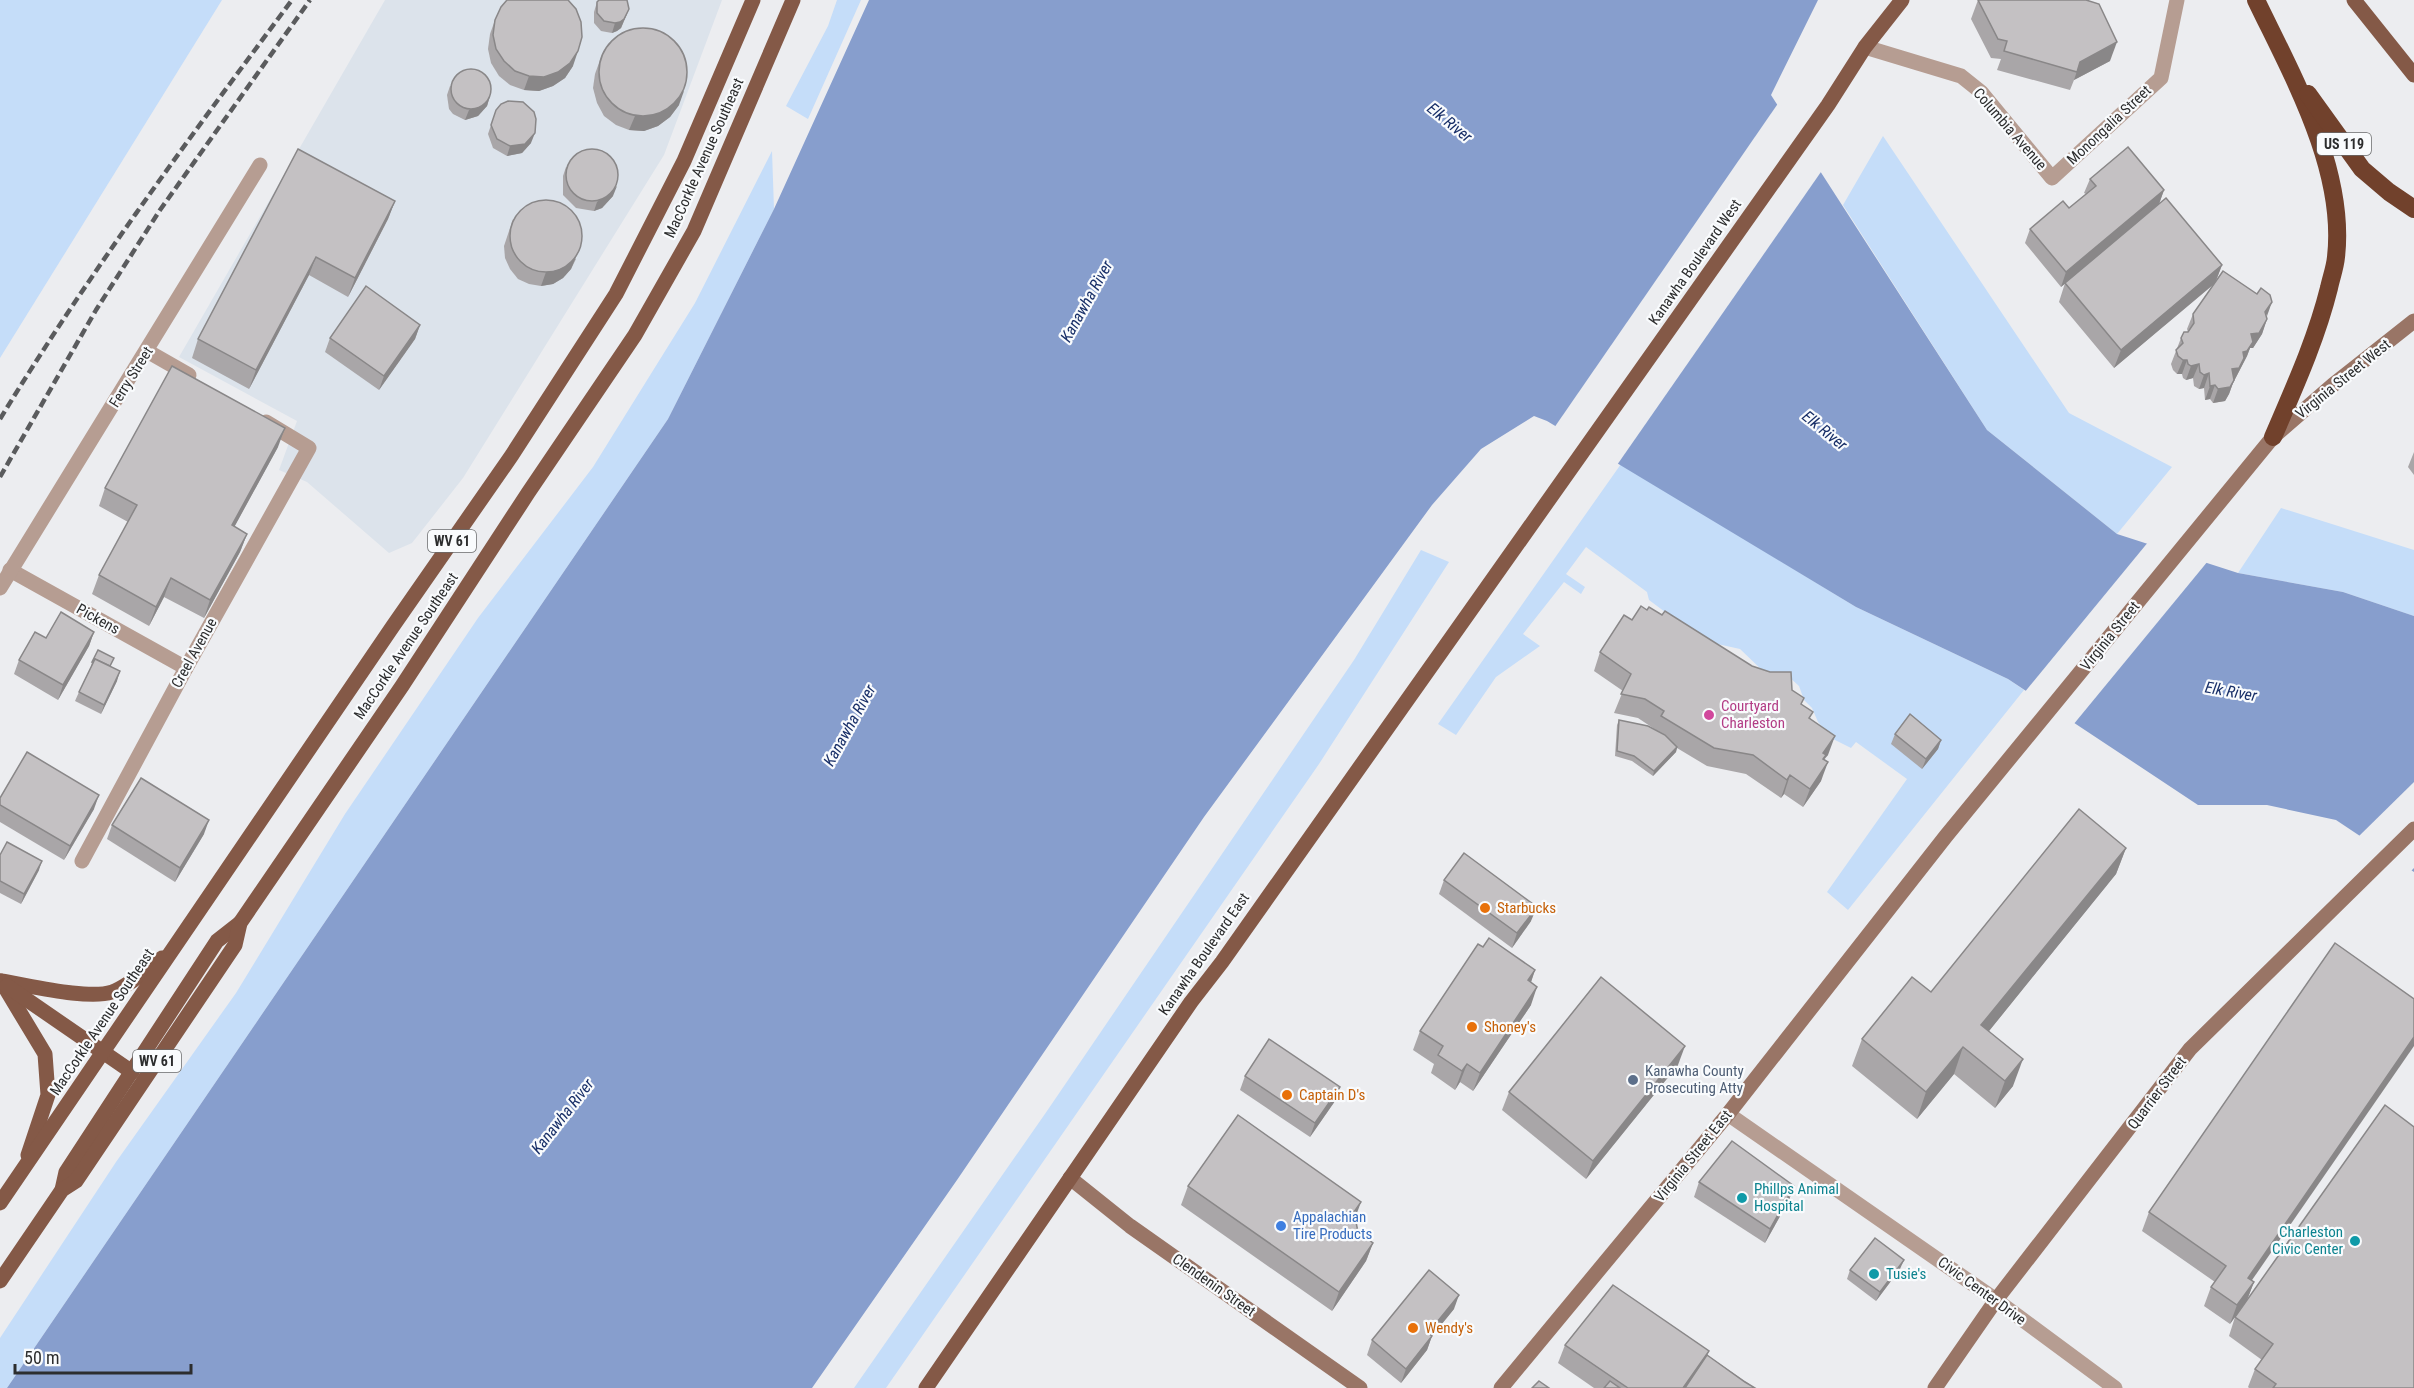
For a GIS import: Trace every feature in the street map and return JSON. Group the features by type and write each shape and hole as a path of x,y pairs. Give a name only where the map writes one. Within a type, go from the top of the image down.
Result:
{"highway":[{"name":"US 119","path":"2256,0 2288,66 2362,169 2414,209"},
{"path":"2273,437 2307,359 2324,309 2337,258 2333,186 2317,132 2288,66"}],"main road":[{"name":"MacCorkle Avenue Southeast","path":"0,1203 386,635 512,456 616,294 684,161 753,0"},
{"name":"MacCorkle Avenue Southeast","path":"0,1281 62,1190 76,1180 235,945 240,923 402,686 635,335 694,231 793,0"},
{"name":"Kanawha Boulevard West","path":"1516,545 1828,105 1865,47 1902,0"},
{"path":"2355,2 2414,75"},
{"name":"Virginia Street West","path":"2273,437 2333,385 2414,321"},
{"name":"Virginia Street","path":"1946,836 2273,437"},
{"name":"Kanawha Boulevard East","path":"927,1388 1191,1002 1222,962 1516,545"},
{"name":"Quarrier Street","path":"1935,1388 1996,1300 2190,1049 2414,829"},
{"name":"Virginia Street East","path":"1501,1388 1728,1114 1946,836"},
{"name":"WV 61","path":"62,1190 66,1172 217,941 240,923"},
{"path":"0,981 81,995 99,995 113,992 172,951"},
{"path":"0,981 132,1072"},
{"path":"0,981 45,1054 48,1075 48,1095 23,1170"},
{"name":"Clendenin Street","path":"1070,1179 1130,1226 1360,1388"}],"street":[{"name":"Monongalia Street","path":"2052,178 2161,78 2177,0"},
{"name":"Columbia Avenue","path":"1865,47 1961,76 1981,92 2052,178"},
{"name":"Ferry Street","path":"0,588 260,165"},
{"path":"147,351 198,381"},
{"name":"Creel Avenue","path":"82,861 186,668 309,448 248,411"},
{"name":"Pickens","path":"10,570 186,668"},
{"name":"Civic Center Drive","path":"1728,1114 1996,1300 2115,1388"}],"shaded area":[{"path":"0,0 222,0 0,358"},
{"path":"385,0 722,0 664,155 463,478 412,543 389,553 307,482 279,470 297,421 179,357"},
{"path":"837,0 861,0 808,119 786,106 828,26"},
{"path":"1883,136 2069,413 2172,467 2117,534 1987,430 1843,205"},
{"path":"772,151 774,209 668,419 7,1388 0,1388 0,1338 116,1162 236,993 345,814 478,618 593,467 695,303"},
{"path":"1621,464 1856,607 2008,679 2024,690 1848,910 1827,892 1907,779 1856,742 1851,748 1833,739 1818,722 1812,708 1804,700 1799,686 1788,676 1764,672 1740,649 1704,641 1649,600 1647,592 1586,547 1566,574 1585,587 1581,594 1564,582 1523,634 1540,646 1496,677 1456,735 1438,724"},
{"path":"2281,508 2414,550 2414,616 2343,592 2238,573"},
{"path":"1421,550 1449,562 1319,764 886,1388 854,1388 1047,1111 1354,660"}],"water":[{"path":"869,0 1818,0 1771,95 1987,430 2117,534 2238,573 2343,592 2414,616 2414,872 2336,820 2267,805 2198,805 2008,679 1856,607 1547,421 1534,416 1481,449 1432,505 1204,817 957,1180 812,1388 7,1388 668,419 774,209"}],"pier":[{"path":"1779,102 1823,169 1617,465 1554,428"},
{"path":"2149,541 2208,561 2073,725 2024,693"},
{"path":"2414,782 2414,868 2409,873 2357,838"}],"building":[{"path":"507,0 568,0 576,9 581,22 582,37 578,51 570,63 558,72 544,77 529,76 515,71 504,61 496,49 493,35 495,20"},
{"path":"599,0 627,0 629,9 624,19 615,23 604,21 597,13"},
{"path":"1978,0 2086,0 2099,4 2117,42 2080,62 2077,72 2004,51 2007,41 1998,39"},
{"path":"634,28 652,28 668,35 680,47 687,63 687,81 680,97 668,109 652,116 634,116 618,109 606,97 599,81 599,63 606,47 618,35"},
{"path":"471,69 485,75 491,89 485,103 471,109 457,103 451,89 457,75"},
{"path":"508,101 523,102 534,112 535,133 525,144 510,146 497,139 491,125 496,110"},
{"path":"2128,147 2164,190 2066,272 2030,229 2063,201 2069,208 2096,186 2090,179"},
{"path":"298,149 395,201 355,278 316,257 256,370 198,339"},
{"path":"587,149 597,149 607,153 614,160 618,175 614,190 607,197 597,201 587,201 577,197 570,190 566,180 566,170 570,160 577,153"},
{"path":"2166,198 2222,265 2121,350 2065,283"},
{"path":"546,200 560,203 572,210 579,222 582,236 579,250 572,262 560,269 546,272 532,269 520,262 513,250 510,236 513,222 520,210 532,203"},
{"path":"2223,271 2257,294 2261,288 2270,295 2272,302 2265,312 2267,319 2259,333 2251,334 2253,342 2247,351 2243,352 2244,358 2239,368 2232,369 2234,380 2230,387 2218,389 2215,385 2210,386 2209,373 2204,375 2200,372 2199,364 2191,366 2188,364 2187,360 2178,356 2176,350 2183,343 2181,338 2184,332 2188,332 2194,323 2193,314"},
{"path":"366,286 420,325 384,376 330,338"},
{"path":"172,366 285,428 232,525 247,534 210,600 171,578 156,607 99,575 137,505 105,488"},
{"name":"Courtyard Charleston","path":"1641,606 1647,610 1649,607 1662,615 1665,611 1752,666 1770,672 1791,672 1792,690 1804,698 1801,704 1813,712 1809,718 1835,736 1823,753 1826,755 1823,759 1828,762 1810,789 1790,775 1787,780 1753,755 1714,748 1661,716 1664,711 1645,699 1621,694 1631,674 1600,652 1624,615 1632,620"},
{"path":"61,612 94,632 63,685 19,660 35,632 46,638"},
{"path":"98,650 114,658 110,666 95,659 92,662"},
{"path":"95,659 120,671 104,705 79,692"},
{"path":"1910,714 1941,740 1926,759 1895,734"},
{"path":"1619,720 1648,726 1665,735 1677,747 1654,771 1634,756 1617,751"},
{"path":"27,752 99,795 70,846 0,805 0,798"},
{"path":"141,778 209,820 180,868 112,825"},
{"path":"2079,809 2126,848 1981,1025 2023,1059 2005,1081 1963,1047 1926,1092 1862,1039 1912,977 1931,992"},
{"path":"7,842 42,861 24,894 0,881 0,855"},
{"path":"1464,853 1537,907 1517,933 1444,880"},
{"name":"Shoney's","path":"1489,938 1535,970 1528,980 1537,987 1480,1073 1467,1064 1462,1071 1438,1055 1443,1046 1420,1031 1478,944 1483,947"},
{"path":"2335,943 2414,999 2414,1037 2248,1278 2254,1282 2237,1305 2211,1287 2226,1266 2149,1212"},
{"path":"1601,977 1685,1046 1593,1161 1509,1092"},
{"name":"Captain D's","path":"1269,1039 1340,1087 1315,1123 1245,1076"},
{"name":"Charleston Civic Center","path":"2385,1105 2414,1127 2414,1388 2273,1388 2276,1384 2255,1369 2273,1344 2235,1317"},
{"name":"Appalachian Tire Products","path":"1238,1115 1361,1202 1354,1212 1358,1232 1373,1243 1339,1292 1188,1186"},
{"name":"Phillps Animal Hospital","path":"1732,1141 1794,1186 1770,1229 1699,1182"},
{"name":"Tusie's","path":"1875,1238 1904,1260 1880,1292 1850,1270"},
{"name":"Wendy's","path":"1429,1270 1459,1295 1428,1333 1432,1336 1406,1369 1372,1340"},
{"path":"1613,1285 1709,1351 1683,1388 1628,1388 1565,1345"},
{"path":"1707,1355 1745,1382 1755,1388 1685,1388"},
{"path":"1539,1381 1549,1388 1532,1388"},
{"path":"1610,1381 1620,1388 1604,1388"}],"railway":[{"path":"0,419 105,258 178,154 292,0"},
{"path":"0,477 96,310 160,210 310,0"}],"place":[{"name":"Courtyard Charleston","path":"1709,715"},
{"name":"Starbucks","path":"1485,908"},
{"name":"Shoney's","path":"1472,1027"},
{"name":"Kanawha County Prosecuting Atty","path":"1633,1080"},
{"name":"Captain D's","path":"1287,1095"},
{"name":"Phillps Animal Hospital","path":"1742,1198"},
{"name":"Appalachian Tire Products","path":"1281,1226"},
{"name":"Charleston Civic Center","path":"2355,1241"},
{"name":"Tusie's","path":"1874,1274"},
{"name":"Wendy's","path":"1413,1328"}],"water label":[{"name":"Elk River","path":"1450,122"},
{"name":"Kanawha River","path":"1086,301"},
{"name":"Elk River","path":"1825,430"},
{"name":"Elk River","path":"2231,691"},
{"name":"Kanawha River","path":"849,725"},
{"name":"Kanawha River","path":"562,1116"}]}
